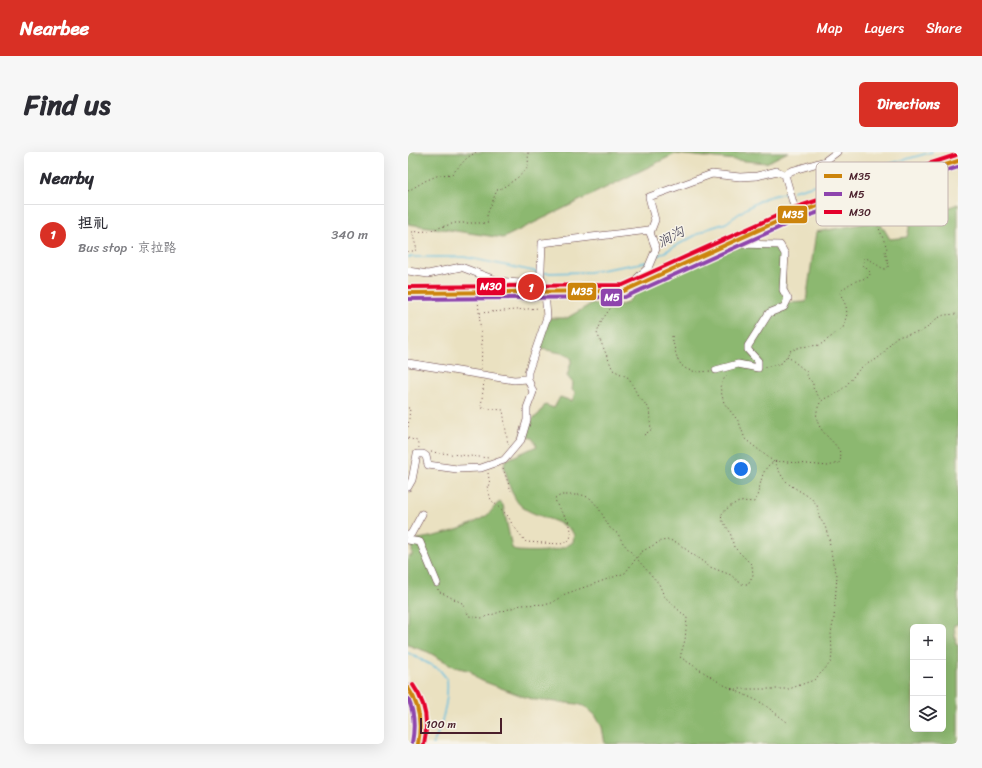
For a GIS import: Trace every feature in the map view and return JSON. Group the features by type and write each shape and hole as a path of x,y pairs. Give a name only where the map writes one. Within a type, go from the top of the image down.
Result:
{"highway":[{"path":"948,164 958,161"},
{"path":"408,293 624,291 730,241 796,213 816,207"}],"street":[{"path":"822,162 837,152"},
{"path":"785,175 791,171 816,164"},
{"path":"650,233 655,220 649,197 712,174 740,177 757,176 777,171 785,175 796,213"},
{"path":"408,487 412,480 415,457 417,454 426,456 428,465 458,469 481,468 498,459 521,440 527,420 527,408 533,392 528,379 531,359 547,317 540,280 542,244 649,230 656,249 648,268 624,291"},
{"path":"716,370 738,364 758,368 758,361 748,350 748,346 769,313 784,307 788,299 783,290 785,254 780,245 736,244 730,241"},
{"path":"408,271 428,274 461,268 498,281 520,283 540,280"},
{"path":"408,363 514,380 528,379"},
{"path":"408,535 411,534 422,514"},
{"path":"408,540 420,542 438,583"},
{"path":"408,688 416,701 420,712 418,744"}],"path":[{"path":"408,191 439,175 452,174 467,158 476,152"},
{"path":"408,252 417,250 412,232 428,231 454,223 488,223 487,215 497,190 504,188 524,172 527,167 528,152"},
{"path":"758,368 782,363 790,351 800,347 820,345 843,328 847,314 846,306 840,293 848,285 867,278 870,273 863,265 864,258 870,259 880,268 885,269 889,266 885,252 887,248 878,226"},
{"path":"624,291 602,320 597,333 614,370 628,378 638,396 649,408 651,430 644,435"},
{"path":"477,292 482,346 482,408 503,410 509,450 518,444"},
{"path":"479,313 546,308"},
{"path":"438,583 438,591 462,603 469,616 482,618 521,605 541,606 550,604 565,594 625,573 636,558 652,544 669,540 676,542 710,567 731,575 741,584 748,584 753,575 752,565 734,547 730,532 722,520 721,515 726,509 741,500 754,502 758,497 765,468 774,462 828,466 839,463 842,458 841,451 826,437 817,420 818,407 821,401 840,392 862,367 878,359 896,337 920,332 927,328 936,319 944,315 958,314"},
{"path":"672,336 677,360 683,367 692,371 716,370"},
{"path":"787,356 807,372 807,377 814,383 813,388 821,401"},
{"path":"727,366 725,377 720,387 724,403 739,422 744,439 774,462 786,482 811,498 817,506 818,517 825,526 829,539 833,564 837,575 834,618 831,633 831,662 814,680 789,689 731,689"},
{"path":"408,408 410,408 408,428"},
{"path":"408,438 417,441 421,454 425,452 484,459 498,459 511,491"},
{"path":"487,466 490,484 488,486 491,500 508,516 512,524 526,542 561,544 570,540 571,534 569,521 556,506 555,498 562,495 582,495 590,498 598,507 610,528 618,534 636,558 659,584 664,596 687,618 685,640 680,657 731,689 762,703 787,722"}],"green space":[{"path":"408,152 788,152 766,163 675,154 503,238 408,224"},
{"path":"958,204 958,624 954,625 956,645 958,645 958,744 605,744 602,727 595,715 586,707 578,704 536,700 525,697 477,679 471,671 455,667 428,652 408,645 408,556 412,556 412,540 440,535 467,526 486,516 500,502 503,505 512,548 517,551 554,550 567,546 573,542 574,535 565,526 521,506 515,498 510,486 504,464 506,460 537,446 532,438 521,436 529,422 539,414 545,405 554,408 560,397 572,401 575,393 572,390 573,383 567,376 572,359 566,354 537,348 549,318 567,318 591,304 621,305 626,303 642,288 722,251 770,242 781,250 787,303 806,302 816,232 850,226 882,226 890,239 907,237 910,226 948,226 948,207"}],"waterway":[{"name":"涧沟","path":"896,162 932,152"},
{"name":"涧沟","path":"793,191 816,185"},
{"name":"涧沟","path":"657,256 707,229 726,223 747,208 765,198 787,192"},
{"name":"涧沟","path":"408,257 464,257 538,272"},
{"name":"涧沟","path":"544,273 589,272 647,262"},
{"name":"涧沟","path":"408,653 439,669 447,679 447,695 444,712 433,744"}],"transit line":[{"name":"M30","path":"935,162 956,155"},
{"name":"M35","path":"948,164 958,161"},
{"name":"M5","path":"948,170 958,167"},
{"name":"M30","path":"408,287 623,285 794,208 816,201"},
{"name":"M35","path":"408,293 624,291 796,213 816,207"},
{"name":"M5","path":"408,299 625,297 798,219 816,213"},
{"name":"M30","path":"413,685 424,706 426,720 424,744"},
{"name":"M35","path":"408,688 415,701 419,714 420,729 418,744"},
{"name":"M5","path":"408,699 414,720 412,743"}],"place":[{"name":"担礼","path":"531,287"}]}
